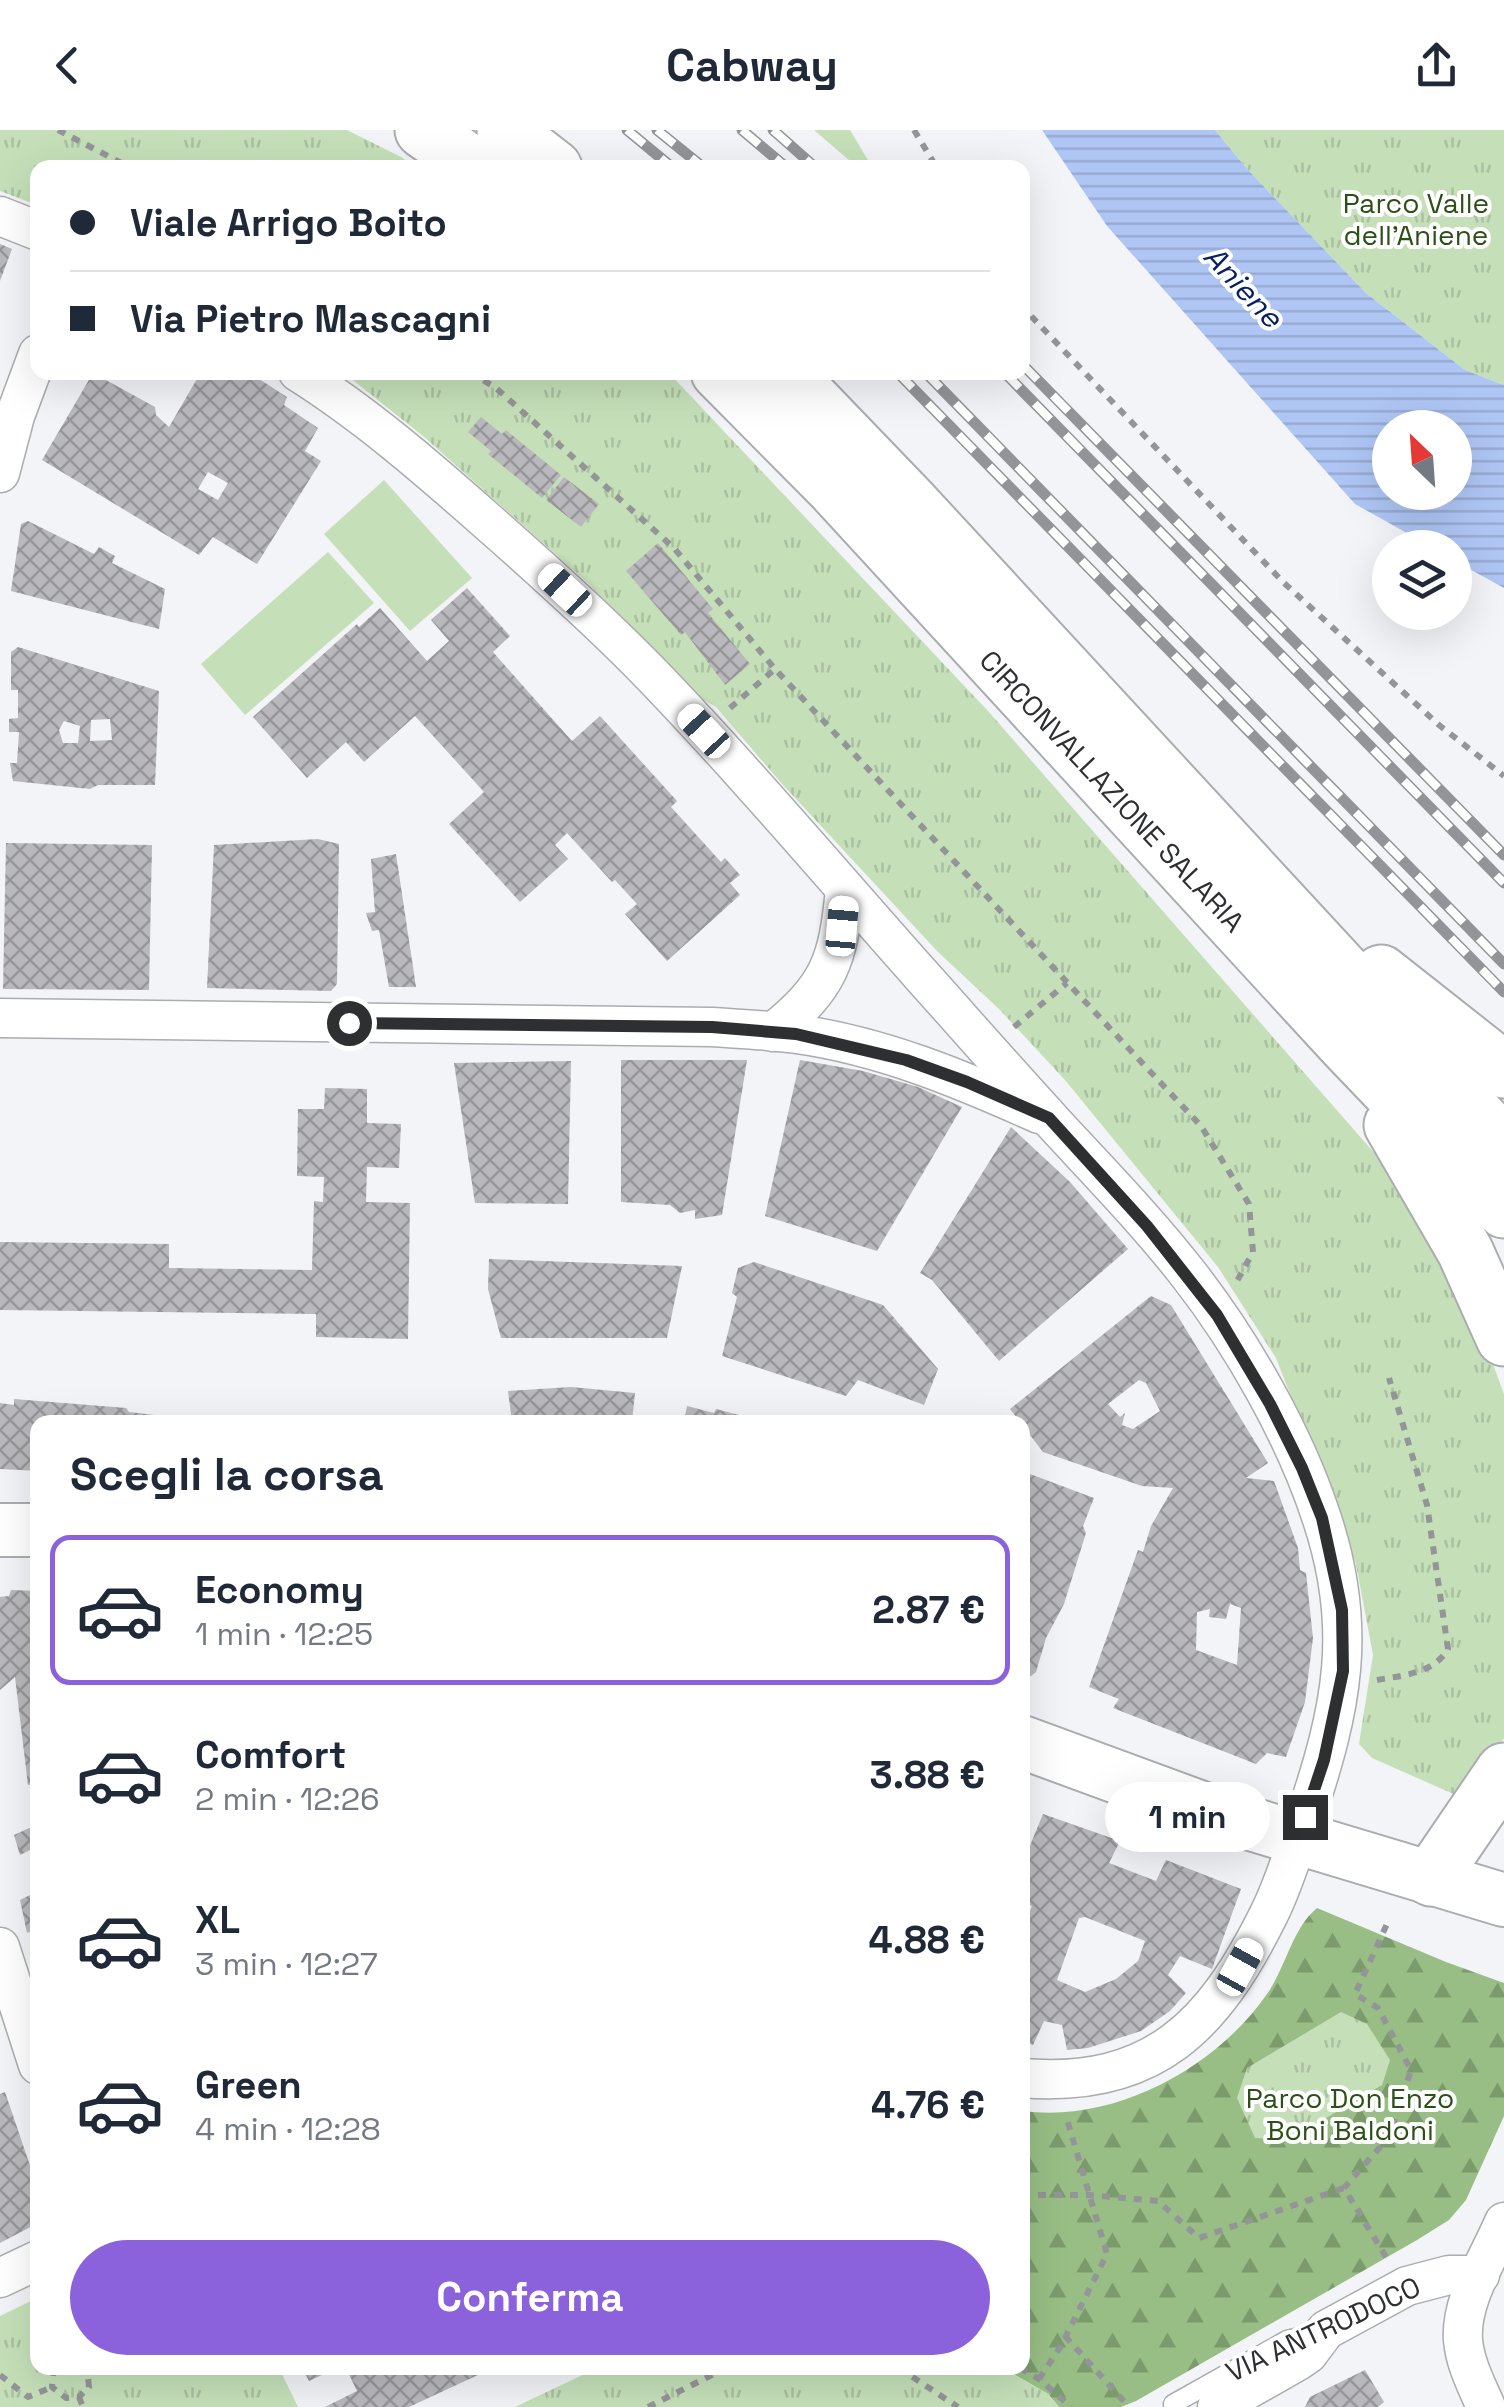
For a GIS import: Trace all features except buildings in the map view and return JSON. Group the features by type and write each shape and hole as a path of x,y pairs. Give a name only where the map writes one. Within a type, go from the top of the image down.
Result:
{"highway":[{"path":"424,130 466,160"},
{"path":"505,130 544,160"},
{"name":"CIRCONVALLAZIONE SALARIA","path":"727,380 834,488 1346,1045 1504,1210"},
{"name":"CIRCONVALLAZIONE SALARIA","path":"792,380 911,503 1504,1145"},
{"path":"1273,898 1361,958 1504,1070"},
{"path":"1346,1045 1466,1250 1504,1338"},
{"path":"1430,1878 1504,1771"}],"main road":[{"path":"0,1530 30,1530"},
{"path":"1030,1745 1218,1814 1504,1900"}],"street":[{"path":"0,216 30,228"},
{"path":"0,473 30,376"},
{"path":"309,380 408,453 585,609 704,731 1108,1180 1191,1278 1270,1404 1302,1468 1329,1544 1344,1632 1341,1686 1324,1760 1277,1897 1240,1967 1211,2008 1186,2034 1144,2061 1092,2079 1030,2078"},
{"path":"773,1032 803,1008 825,978 840,936 845,889"},
{"path":"0,1018 712,1027 773,1032 812,1037 906,1060 1049,1118"},
{"path":"0,1947 30,2040"},
{"path":"1486,2407 1463,2340 1468,2303 1504,2222"},
{"path":"0,2278 30,2264"},
{"name":"VIA ANTRODOCO","path":"1326,2330 1407,2286 1449,2275 1480,2275"},
{"path":"1217,2407 1308,2354 1326,2330"}],"lane":[{"name":"VIA ANTRODOCO","path":"1172,2404 1287,2340 1326,2330"}],"path":[{"path":"58,130 115,160"},
{"path":"914,132 932,160"},
{"path":"1030,314 1283,582 1439,725 1504,776"},
{"path":"483,380 674,548 775,669 1201,1126 1249,1204 1254,1252 1231,1291"},
{"path":"723,714 775,669"},
{"path":"1010,1030 1067,983"},
{"path":"1341,1686 1427,1669 1440,1662 1448,1648 1427,1505 1388,1378"},
{"path":"1030,2194 1089,2194 1158,2201 1199,2238 1344,2188 1390,2137 1411,2070 1378,2008 1355,1994 1387,1924"},
{"path":"1039,2378 1107,2254 1062,2105"},
{"path":"1344,2188 1390,2262"},
{"path":"1065,2336 1129,2407"},
{"path":"1030,2373 1071,2407"},
{"path":"52,2387 53,2375"},
{"path":"52,2387 66,2398 78,2397 88,2387 88,2375"},
{"path":"648,2407 712,2375"},
{"path":"910,2375 958,2407"},
{"path":"0,2376 28,2397 52,2387"},
{"path":"78,2397 83,2407"}],"green space":[{"path":"0,130 347,130 405,160 30,160 30,202 0,191"},
{"path":"814,130 850,130 868,160 849,160"},
{"name":"Parco Valle dell'Aniene","path":"1215,130 1504,130 1504,385 1465,370 1366,293"},
{"path":"353,380 676,380 988,711 1404,1187 1486,1345 1504,1394 1504,1738 1467,1800 1372,1758 1359,1744 1373,1655 1356,1564 1276,1358 1218,1267 1065,1080 999,1009 938,952 716,707 677,685 590,585 423,436"},
{"path":"384,480 472,578 410,631 324,534"},
{"path":"328,552 374,603 245,715 201,664"},
{"name":"Parco Don Enzo Boni Baldoni","path":"1317,1908 1504,1983 1504,2116 1466,2200 1449,2220 1417,2240 1136,2401 1121,2407 1059,2407 1048,2394 1015,2375 1030,2375 1030,2111 1092,2108 1126,2099 1191,2067 1220,2046 1267,1994 1308,1917"},
{"path":"1341,2012 1367,2024 1390,2060 1382,2085 1289,2140 1255,2138 1237,2098 1247,2068"},
{"path":"30,2301 30,2375 282,2375 298,2407 0,2407 0,2316"},
{"path":"583,2375 1015,2375 1048,2394 1059,2407 515,2407"}],"water":[{"name":"Aniene","path":"1042,130 1215,130 1366,293 1465,370 1504,385 1504,588 1472,570 1472,530 1402,530 1355,504 1107,226"}],"railway":[{"path":"627,130 663,160"},
{"path":"657,130 694,160"},
{"path":"742,130 778,160"},
{"path":"773,130 807,160"},
{"path":"1030,372 1504,855"},
{"path":"905,380 1504,992"},
{"path":"933,380 1504,964"},
{"path":"1012,380 1504,883"}],"route":[{"path":"349,1023 712,1027 796,1034 906,1060 1049,1118 1108,1180 1191,1278 1217,1315 1270,1404 1322,1518 1342,1610 1343,1671 1324,1760 1305,1817"}]}
